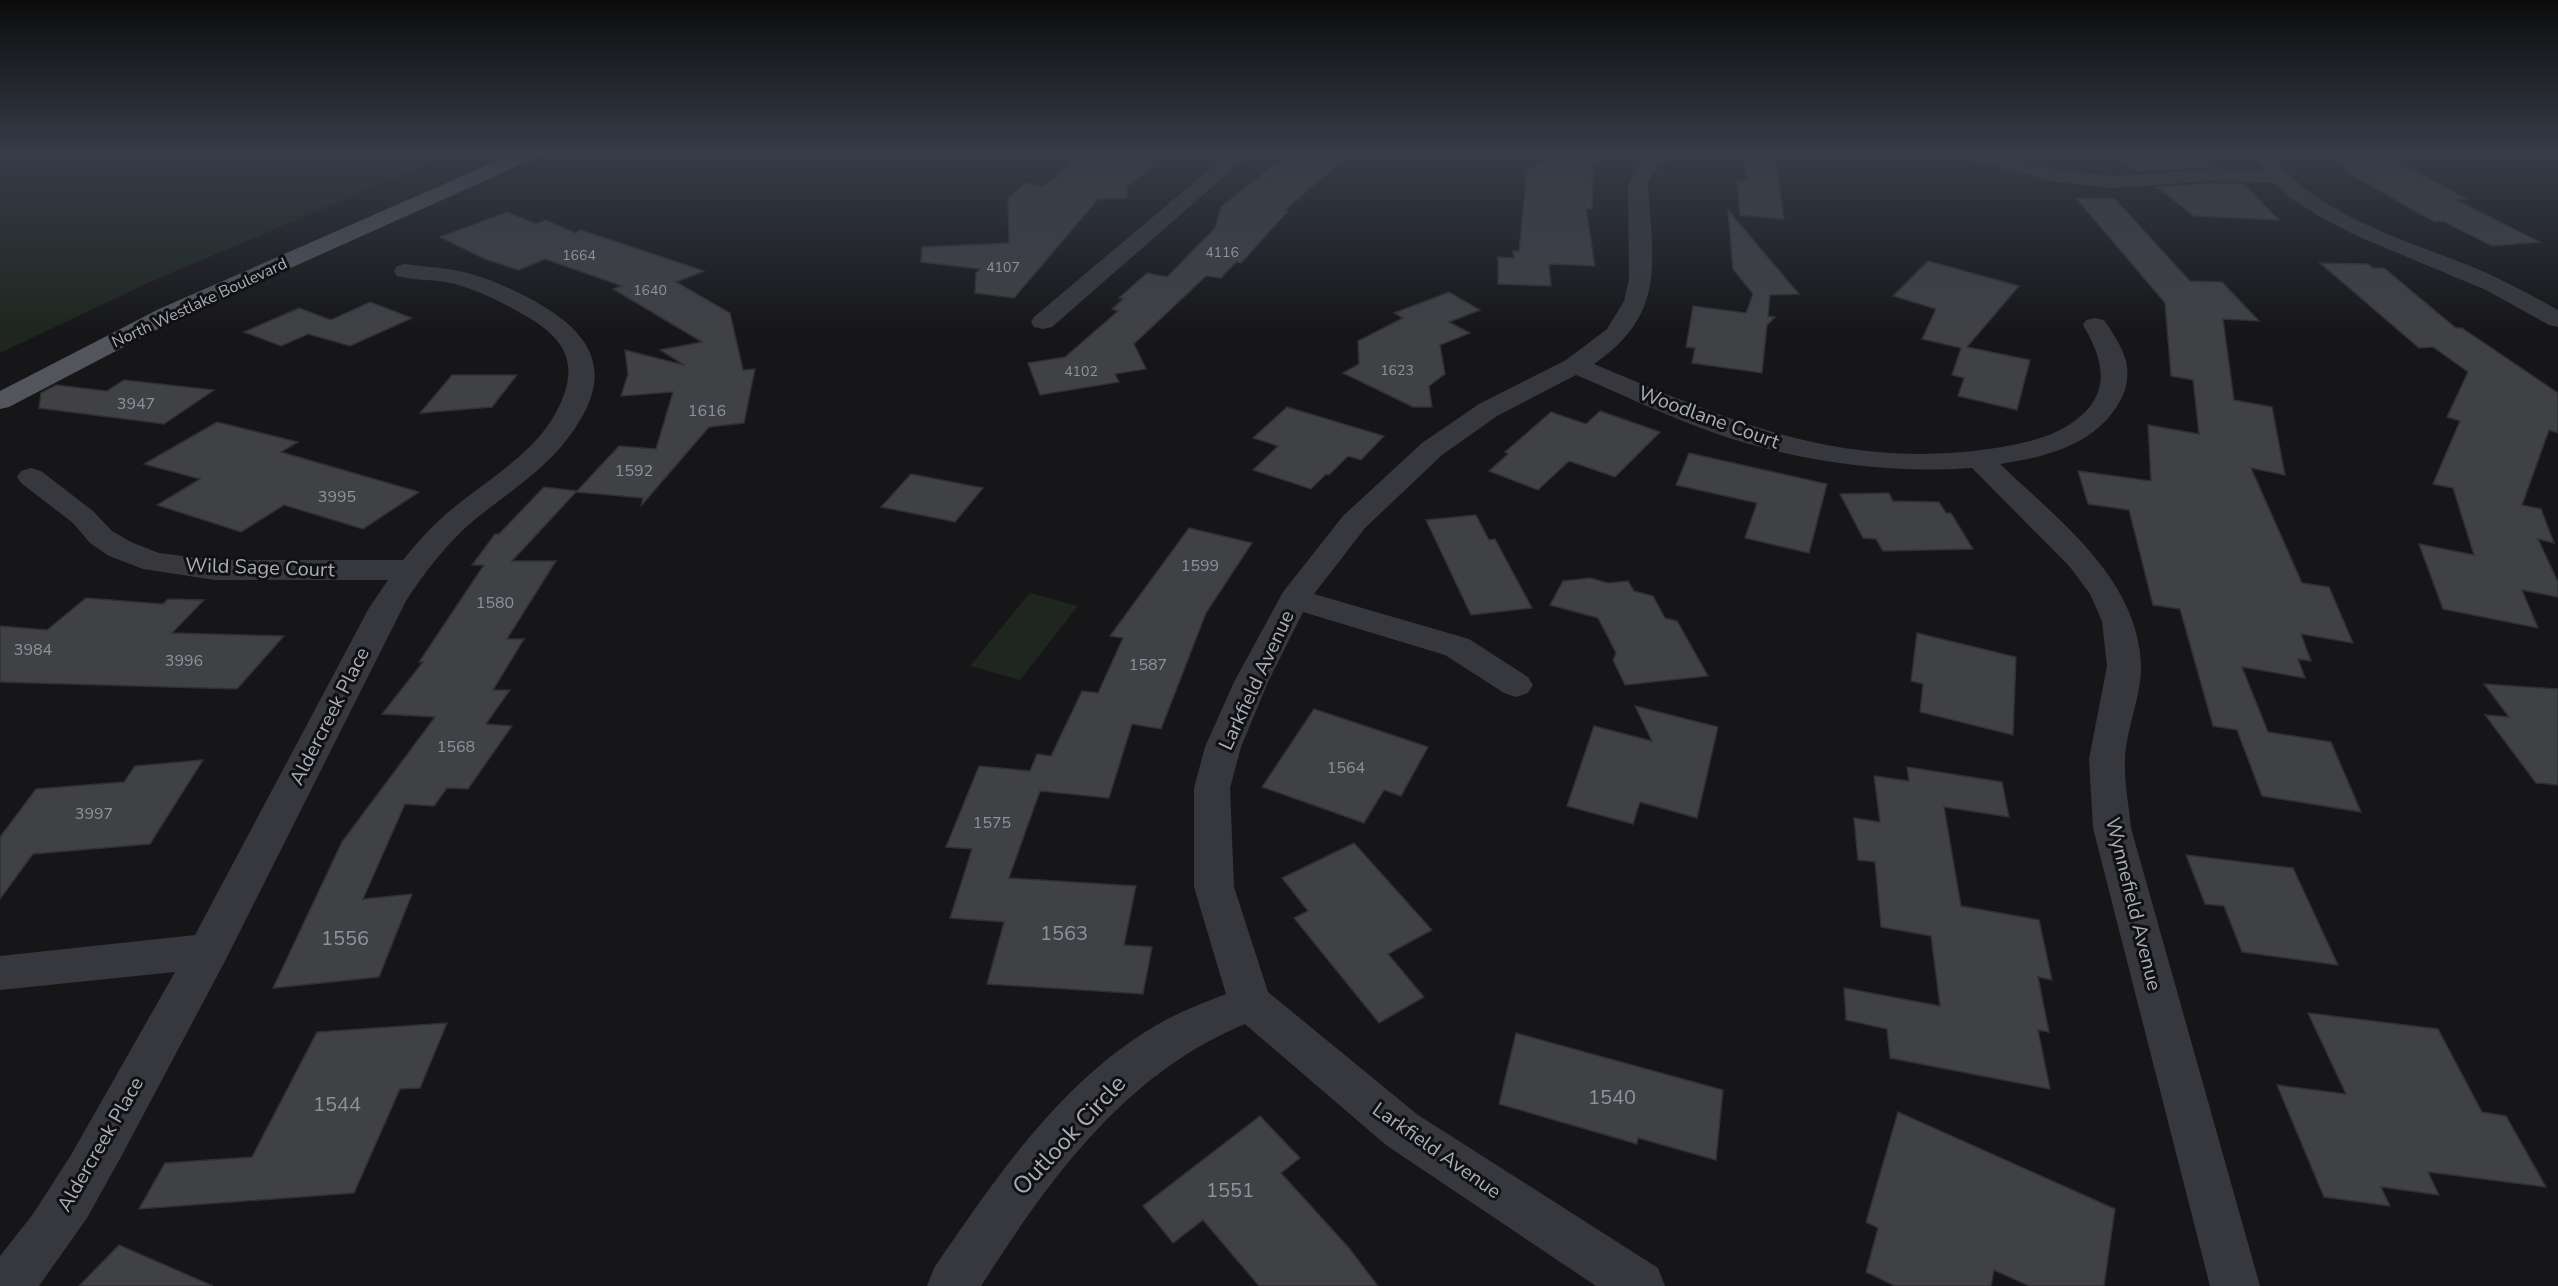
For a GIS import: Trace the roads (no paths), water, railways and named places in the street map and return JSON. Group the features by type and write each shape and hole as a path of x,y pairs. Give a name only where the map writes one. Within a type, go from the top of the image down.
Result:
{"main road":[{"name":"North Westlake Boulevard","path":"80,336 356,212"},
{"name":"North Westlake Boulevard","path":"0,401 168,314 398,212"}],"street":[{"path":"1043,322 1172,212"},
{"name":"Larkfield Avenue","path":"1639,212 1641,279 1636,301 1617,333 1599,349 1575,365 1488,410 1432,449 1354,522 1294,599 1251,682 1223,747 1212,788 1214,887 1250,1003 1402,1130 1640,1286"},
{"path":"2327,212 2387,241 2494,285 2558,320"},
{"name":"Aldercreek Place","path":"7,1286 20,1271 83,1180 208,951 385,608 410,570 456,521 534,458 561,428 579,396 583,365 574,341 554,322 463,278 405,271"},
{"name":"Woodlane Court","path":"1575,365 1709,421 1786,446 1840,456 1887,461 1936,462 1980,459 2023,452 2061,439 2090,422 2106,405 2114,386 2115,366 2109,346 2095,325"},
{"name":"Wynnefield Avenue","path":"1980,459 2081,560 2105,593 2118,621 2124,666 2107,759 2112,828 2235,1286"},
{"name":"Wild Sage Court","path":"31,477 83,517 96,533 120,549 154,562 215,570 410,570"},
{"path":"1294,599 1457,647 1516,685"},
{"path":"0,973 208,951"},
{"name":"Outlook Circle","path":"952,1286 1009,1200 1064,1132 1113,1081 1161,1046 1208,1019 1250,1003"}]}
